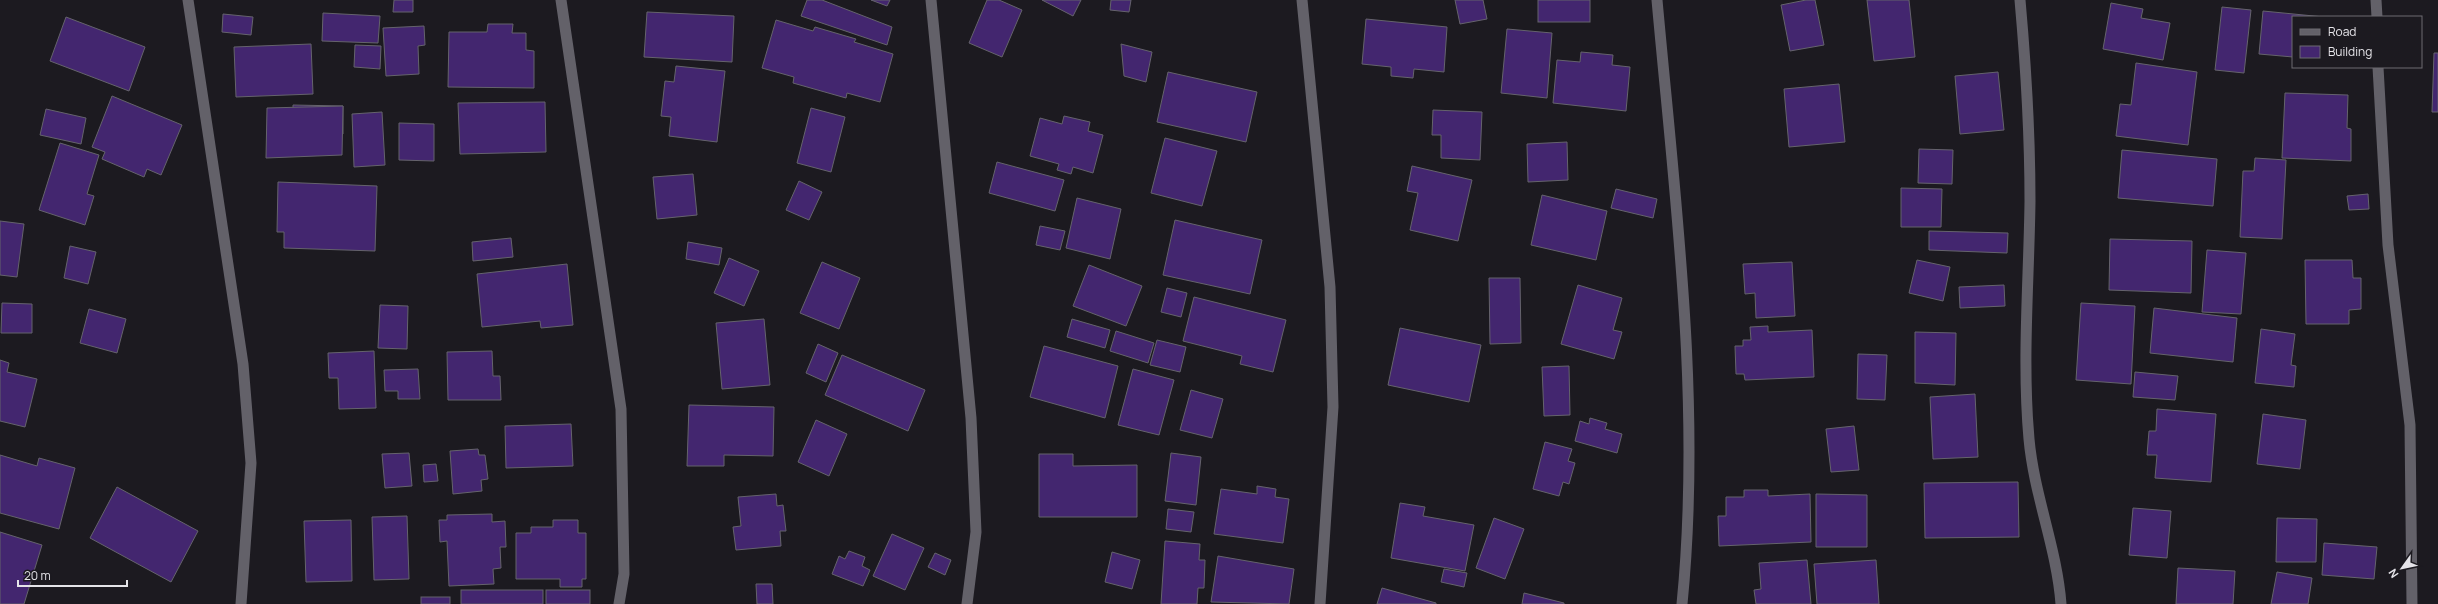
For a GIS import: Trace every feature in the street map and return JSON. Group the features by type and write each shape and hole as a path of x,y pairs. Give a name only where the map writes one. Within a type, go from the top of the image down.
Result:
{"street":[{"path":"188,0 243,371 251,463 241,604"},
{"path":"561,0 621,409 624,574 619,604"},
{"path":"931,0 970,418 976,532 968,604"},
{"path":"1302,0 1330,287 1333,407 1320,604"},
{"path":"1657,0 1676,203 1690,422 1682,604"},
{"path":"2020,0 2027,80 2030,199 2025,366 2029,441 2044,522 2060,587 2061,604"},
{"path":"2376,0 2377,16"},
{"path":"2378,68 2388,245 2410,425 2412,604"}],"building":[{"path":"394,0 413,0 413,12 393,12"},
{"path":"807,0 822,0 892,27 887,45 801,16"},
{"path":"871,0 890,0 887,6"},
{"path":"987,0 999,0 1022,10 1002,57 969,43"},
{"path":"1042,0 1081,0 1073,16"},
{"path":"1111,0 1131,0 1129,12 1110,10"},
{"path":"1455,0 1483,0 1487,19 1460,24"},
{"path":"1538,0 1590,0 1590,22 1538,22"},
{"path":"1806,0 1815,0 1824,45 1790,51 1781,5"},
{"path":"1867,0 1909,0 1915,57 1874,61"},
{"path":"2111,3 2143,9 2141,18 2170,23 2163,60 2103,49"},
{"path":"2222,7 2251,10 2244,73 2215,70"},
{"path":"2263,11 2314,16 2292,16 2292,57 2259,54"},
{"path":"647,12 734,16 732,62 644,57"},
{"path":"323,13 380,16 378,43 322,41"},
{"path":"223,14 253,17 251,35 222,32"},
{"path":"66,17 145,47 129,91 50,61"},
{"path":"1366,19 1447,27 1444,72 1414,69 1413,78 1391,76 1391,67 1362,64"},
{"path":"776,20 813,31 815,27 856,39 854,42 893,54 880,102 847,93 846,98 793,83 794,77 762,68"},
{"path":"488,24 513,24 512,33 526,33 526,50 534,51 534,88 448,87 449,32 487,32"},
{"path":"424,26 425,45 418,46 419,74 386,76 383,28"},
{"path":"1507,29 1552,33 1547,98 1501,93"},
{"path":"311,44 313,94 236,97 234,47"},
{"path":"1121,44 1152,52 1146,82 1124,76"},
{"path":"355,45 381,46 380,69 354,67"},
{"path":"1581,52 1613,55 1612,65 1630,67 1626,111 1553,103 1557,60 1580,62"},
{"path":"2434,53 2438,53 2438,112 2432,112"},
{"path":"2136,63 2197,72 2188,145 2116,136 2120,104 2131,105"},
{"path":"676,66 725,71 717,142 669,136 671,117 661,116 665,81 674,82"},
{"path":"1168,72 1257,92 1246,142 1157,122"},
{"path":"1998,72 2004,130 1960,134 1955,76"},
{"path":"1839,84 1845,142 1789,147 1784,89"},
{"path":"2285,93 2348,95 2347,128 2351,129 2351,161 2282,158"},
{"path":"112,96 182,125 161,175 147,169 144,177 102,159 105,152 92,147"},
{"path":"545,102 546,152 460,154 458,103"},
{"path":"293,105 343,106 343,134 293,133"},
{"path":"343,106 342,155 266,158 267,108"},
{"path":"811,108 845,117 831,172 797,163"},
{"path":"46,109 86,118 81,144 40,135"},
{"path":"1433,110 1482,112 1480,160 1441,158 1441,135 1432,135"},
{"path":"382,112 385,165 354,167 352,114"},
{"path":"1064,116 1090,122 1088,131 1103,135 1093,173 1073,167 1071,174 1057,170 1059,164 1030,156 1040,118 1062,124"},
{"path":"399,123 434,124 434,161 399,160"},
{"path":"1165,138 1217,151 1202,206 1151,193"},
{"path":"1567,142 1568,180 1528,182 1527,144"},
{"path":"60,143 99,155 87,194 94,196 85,225 39,210"},
{"path":"1919,149 1953,150 1952,184 1918,183"},
{"path":"2122,150 2217,159 2213,206 2118,198"},
{"path":"2255,158 2286,160 2282,239 2240,237 2243,171 2254,171"},
{"path":"997,162 1064,180 1055,211 989,193"},
{"path":"1412,166 1472,180 1458,241 1410,230 1418,193 1407,191"},
{"path":"693,174 697,215 657,219 653,177"},
{"path":"799,181 822,192 809,220 786,210"},
{"path":"278,182 377,186 375,251 284,248 284,232 277,232"},
{"path":"1901,188 1942,189 1941,227 1901,227"},
{"path":"1616,189 1657,199 1653,218 1611,208"},
{"path":"2368,194 2369,209 2349,210 2347,196"},
{"path":"1542,195 1607,211 1596,260 1531,245"},
{"path":"1077,198 1121,209 1110,259 1066,248"},
{"path":"1175,220 1262,240 1250,294 1163,275"},
{"path":"0,221 24,224 17,277 0,275"},
{"path":"1040,226 1065,231 1060,250 1036,245"},
{"path":"1929,231 2008,233 2007,253 1929,250"},
{"path":"511,238 513,257 473,261 472,242"},
{"path":"2110,239 2192,241 2191,293 2109,290"},
{"path":"688,242 722,248 719,265 686,259"},
{"path":"70,246 96,252 88,284 64,278"},
{"path":"2207,250 2246,253 2241,314 2202,312"},
{"path":"729,258 759,271 744,306 714,293"},
{"path":"1917,260 1950,267 1943,301 1909,293"},
{"path":"2305,260 2352,260 2353,278 2361,278 2361,309 2349,310 2349,324 2306,324"},
{"path":"822,262 860,278 839,329 800,313"},
{"path":"1792,262 1795,316 1756,318 1755,293 1745,294 1743,264"},
{"path":"567,264 573,325 541,328 540,321 482,327 477,274"},
{"path":"1089,265 1142,286 1126,326 1073,306"},
{"path":"1489,278 1520,278 1521,343 1490,344"},
{"path":"1578,285 1622,298 1613,330 1622,332 1614,359 1561,344"},
{"path":"2004,285 2005,306 1960,308 1959,287"},
{"path":"1167,288 1187,293 1181,317 1161,312"},
{"path":"1194,297 1286,320 1273,372 1240,364 1242,356 1183,341"},
{"path":"2,303 32,304 32,333 1,333"},
{"path":"2081,303 2135,306 2131,384 2076,380"},
{"path":"380,305 408,306 407,349 378,348"},
{"path":"2154,308 2237,318 2233,362 2150,353"},
{"path":"89,309 126,319 117,353 80,343"},
{"path":"764,319 770,385 722,389 716,323"},
{"path":"1072,319 1110,330 1105,348 1067,337"},
{"path":"1768,326 1768,332 1812,330 1814,377 1745,380 1744,374 1736,374 1735,346 1743,346 1743,340 1751,340 1750,327"},
{"path":"1400,328 1481,345 1469,402 1388,385"},
{"path":"2261,329 2295,334 2291,365 2296,366 2294,387 2255,383"},
{"path":"1116,331 1154,343 1148,363 1110,351"},
{"path":"1915,332 1956,333 1955,385 1915,383"},
{"path":"1157,340 1186,347 1180,372 1150,365"},
{"path":"818,344 838,353 826,382 806,373"},
{"path":"1044,346 1118,366 1105,418 1030,397"},
{"path":"374,351 376,408 339,409 338,378 329,378 328,353"},
{"path":"492,351 493,376 500,376 501,400 448,400 447,352"},
{"path":"1858,354 1887,355 1885,400 1857,399"},
{"path":"842,355 925,390 908,431 825,395"},
{"path":"0,360 9,363 7,372 37,379 25,427 0,421"},
{"path":"1569,366 1570,415 1544,416 1542,367"},
{"path":"418,369 420,399 398,399 398,391 385,391 384,370"},
{"path":"1133,369 1174,380 1159,435 1118,425"},
{"path":"2135,372 2178,376 2175,400 2133,397"},
{"path":"1191,390 1223,399 1212,438 1180,430"},
{"path":"1975,394 1978,457 1933,459 1930,397"},
{"path":"689,405 774,407 773,456 724,455 724,466 687,466"},
{"path":"2157,409 2216,414 2211,482 2155,478 2157,455 2147,455 2149,431 2156,431"},
{"path":"2263,414 2306,420 2300,469 2257,464"},
{"path":"1590,418 1607,423 1605,429 1622,434 1617,453 1575,441 1580,421 1589,424"},
{"path":"816,420 847,434 829,476 798,462"},
{"path":"571,424 573,466 506,468 505,426"},
{"path":"1854,426 1859,470 1831,472 1826,429"},
{"path":"1545,442 1572,449 1568,461 1575,463 1569,484 1563,482 1559,496 1533,489"},
{"path":"478,449 479,455 485,455 488,479 481,480 482,491 453,494 450,451"},
{"path":"409,453 412,486 385,488 382,454"},
{"path":"1171,453 1201,457 1196,505 1165,501"},
{"path":"1039,454 1073,454 1073,466 1137,465 1137,517 1039,517"},
{"path":"0,455 37,466 39,458 75,468 59,529 0,513"},
{"path":"436,464 438,481 424,482 423,465"},
{"path":"2018,482 2019,537 1925,538 1924,483"},
{"path":"1257,486 1276,489 1275,497 1289,499 1283,543 1214,534 1221,489 1257,494"},
{"path":"117,487 198,531 171,582 90,538"},
{"path":"1744,490 1768,490 1768,496 1810,494 1811,542 1719,546 1718,516 1726,516 1726,497 1744,497"},
{"path":"776,494 777,506 783,505 786,531 780,531 781,546 736,550 733,527 741,526 738,497"},
{"path":"1816,494 1867,495 1867,547 1816,547"},
{"path":"1400,503 1425,507 1423,516 1474,525 1465,571 1391,558"},
{"path":"2133,508 2171,511 2167,558 2129,555"},
{"path":"1168,509 1194,512 1191,532 1166,529"},
{"path":"492,514 492,522 505,521 506,547 500,547 501,568 493,569 494,584 449,586 447,541 440,542 439,520 447,520 447,515"},
{"path":"407,516 409,579 374,580 372,517"},
{"path":"1494,518 1524,529 1505,579 1476,568"},
{"path":"2277,518 2317,519 2316,562 2276,562"},
{"path":"351,520 352,581 306,582 304,521"},
{"path":"553,520 578,520 578,533 586,533 586,579 582,579 582,587 560,587 560,579 516,579 516,533 531,533 531,527 553,527"},
{"path":"0,532 42,545 24,604 0,604"},
{"path":"892,534 924,548 905,590 873,576"},
{"path":"1165,541 1200,544 1199,560 1205,560 1204,588 1198,588 1197,604 1161,604"},
{"path":"2324,543 2377,547 2374,579 2322,575"},
{"path":"849,551 865,557 862,566 870,570 863,586 832,574 839,556 845,559"},
{"path":"1112,552 1140,560 1132,589 1105,582"},
{"path":"935,553 951,560 945,575 928,567"},
{"path":"1218,556 1294,569 1289,604 1211,602"},
{"path":"1807,560 1811,604 1756,604 1754,590 1761,589 1759,563"},
{"path":"1876,560 1879,604 1817,604 1814,564"},
{"path":"2178,568 2235,571 2233,604 2176,604"},
{"path":"1444,569 1467,573 1464,587 1441,582"},
{"path":"2277,572 2312,578 2308,604 2271,604"},
{"path":"756,584 772,584 773,604 757,604"},
{"path":"1382,588 1436,603 1436,604 1377,604"},
{"path":"461,590 543,590 543,604 461,604"},
{"path":"546,590 590,590 590,604 546,604"},
{"path":"1524,593 1564,603 1564,604 1522,604"},
{"path":"421,597 450,597 450,604 421,604"}]}
